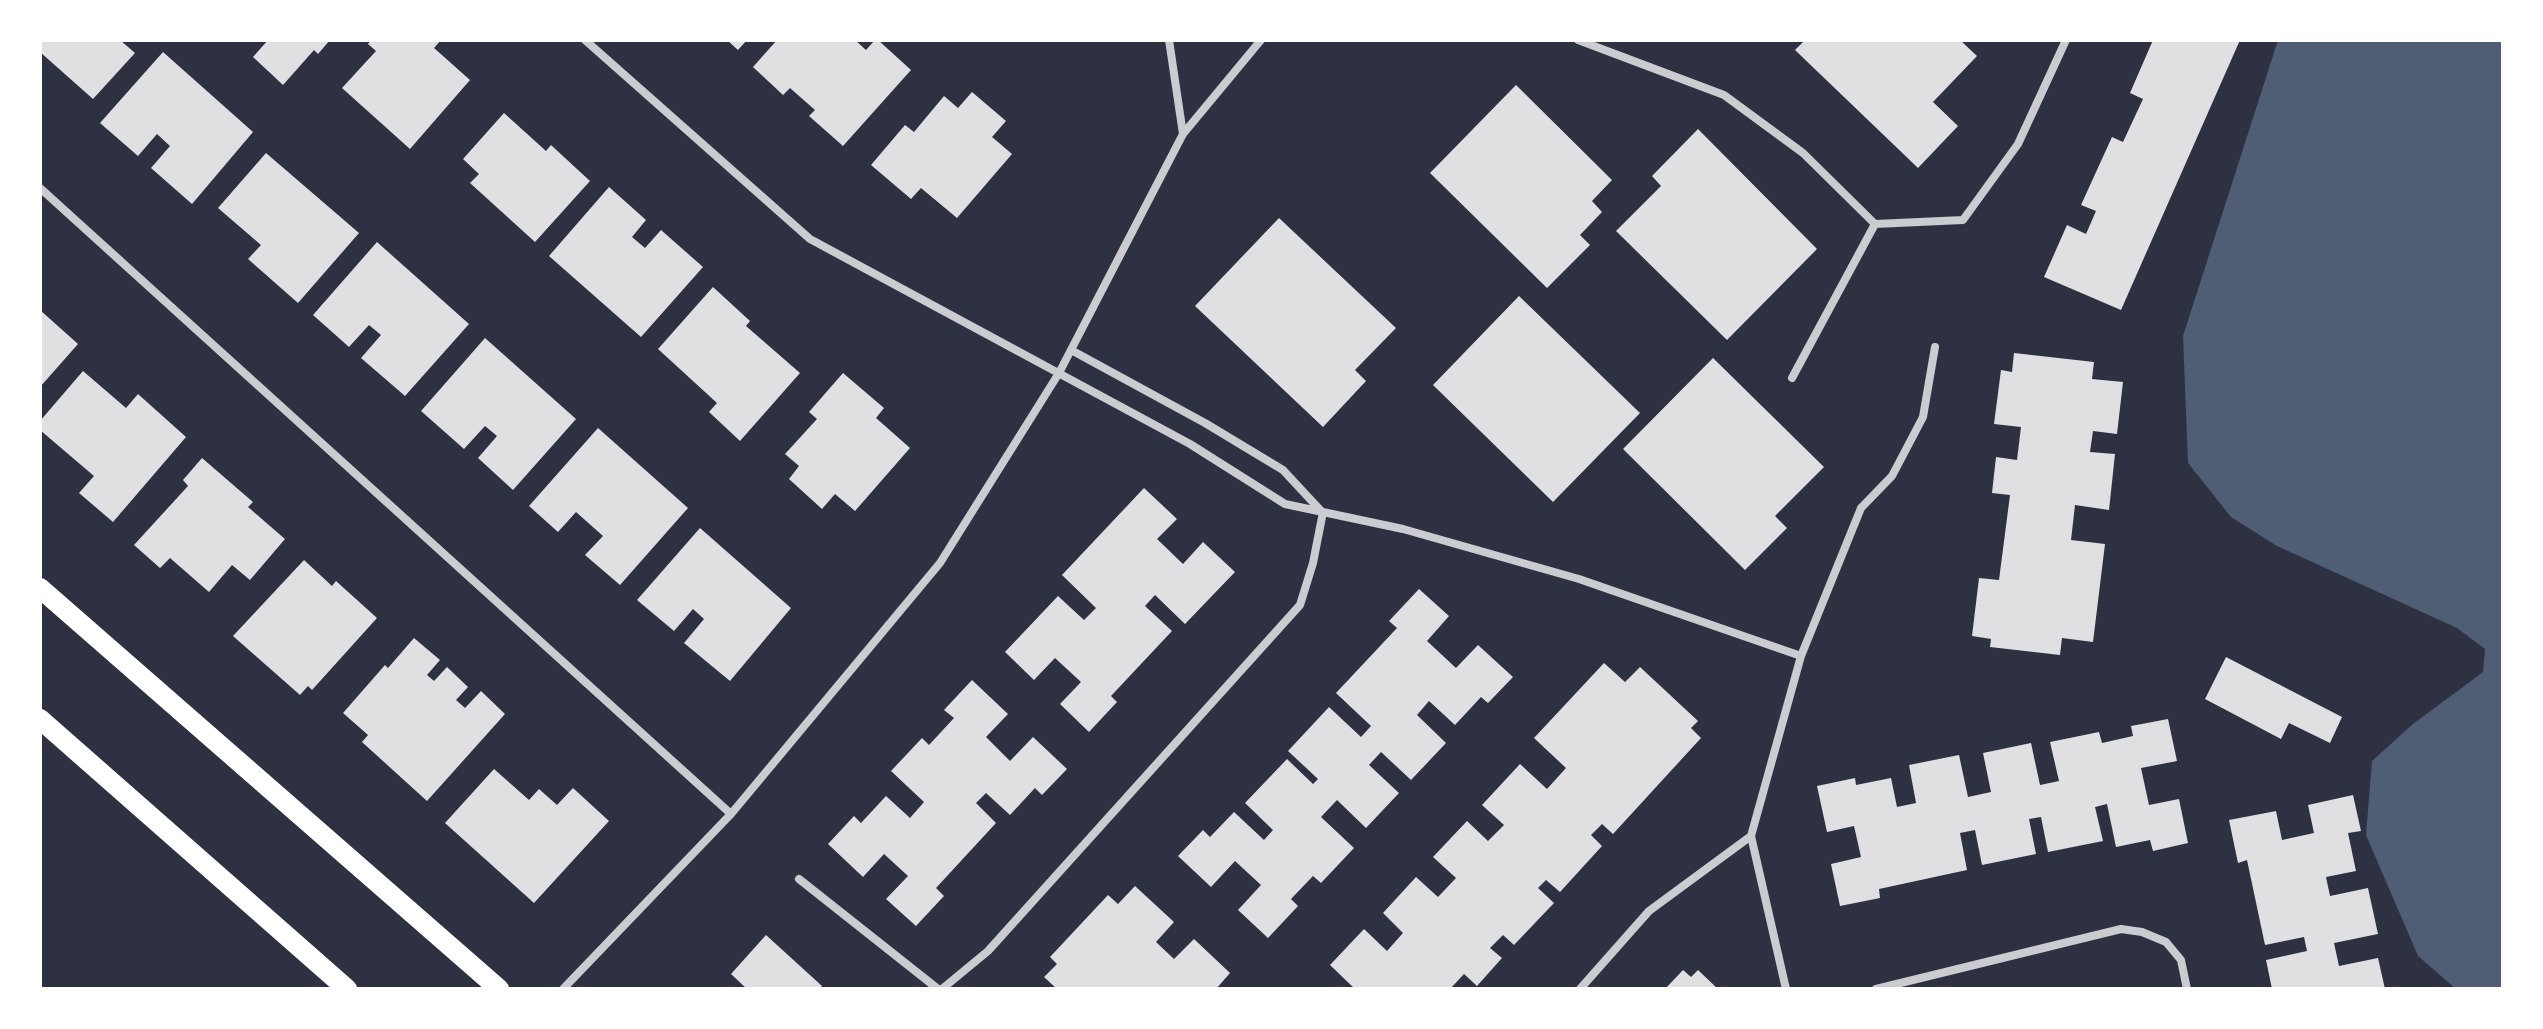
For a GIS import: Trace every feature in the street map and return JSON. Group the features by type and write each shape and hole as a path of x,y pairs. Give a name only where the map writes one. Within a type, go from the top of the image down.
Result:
{"main road":[{"path":"40,588 499,989"},
{"path":"40,719 347,989"}],"street":[{"path":"585,40 810,239 1190,444 1285,504 1403,529 1579,579 1801,656"},
{"path":"1169,40 1183,134"},
{"path":"563,989 731,814 940,563 1059,373 1183,134 1261,40"},
{"path":"1578,40 1724,95 1803,153 1875,224 1963,220 2018,144 2066,40"},
{"path":"40,188 731,814"},
{"path":"1792,378 1875,224"},
{"path":"1786,989 1751,836 1801,656 1861,508 1892,476 1923,417 1935,347"},
{"path":"1071,350 1205,423 1283,470 1323,512"},
{"path":"799,879 940,989 988,951 1300,605 1313,563 1323,512"},
{"path":"1580,989 1649,911 1751,836"},
{"path":"1876,989 2121,929 2142,932 2166,942 2181,960 2187,989"}],"water":[{"path":"2278,40 2503,40 2503,989 2456,989 2418,956 2366,835 2372,761 2413,724 2483,672 2485,649 2457,628 2277,546 2231,517 2188,463 2183,336"}],"building":[{"path":"40,40 120,40 135,53 93,99 40,52"},
{"path":"268,40 330,40 318,54 314,50 283,85 253,57"},
{"path":"371,40 441,40 434,48 470,80 410,149 342,88 376,51 368,44"},
{"path":"727,40 747,40 738,50"},
{"path":"777,40 855,40 866,50 878,40 911,70 843,146 809,116 815,110 790,88 783,95 753,67"},
{"path":"1805,40 1960,40 1977,56 1933,102 1958,126 1918,168 1795,50"},
{"path":"2153,40 2240,40 2121,310 2044,277 2067,225 2086,234 2096,211 2081,205 2112,137 2123,142 2143,99 2130,93"},
{"path":"163,52 253,132 192,204 151,168 170,146 157,134 138,156 100,123"},
{"path":"1516,85 1612,180 1592,201 1602,212 1580,235 1590,245 1547,288 1430,173"},
{"path":"972,92 1006,121 992,137 1012,154 957,218 921,188 911,199 871,165 905,125 914,132 944,96 958,108"},
{"path":"504,113 546,151 551,145 590,181 535,242 470,183 479,174 463,159"},
{"path":"1698,129 1817,249 1727,340 1616,231 1661,186 1652,176"},
{"path":"266,153 359,233 298,303 248,259 261,245 218,208"},
{"path":"609,187 646,220 632,237 645,248 661,230 703,267 641,337 549,256"},
{"path":"1279,218 1396,328 1355,370 1366,381 1323,427 1195,306"},
{"path":"377,242 469,324 405,396 361,358 381,335 369,325 349,347 313,315"},
{"path":"713,287 750,321 746,326 800,373 740,441 709,412 717,403 658,349"},
{"path":"1519,296 1640,413 1553,502 1433,385"},
{"path":"40,310 78,344 40,387"},
{"path":"485,338 576,419 513,490 478,458 497,436 485,426 464,449 421,411"},
{"path":"2014,353 2094,362 2092,379 2123,382 2117,434 2093,431 2090,452 2115,454 2109,510 2075,505 2071,540 2105,544 2093,642 2062,638 2060,655 1990,647 1991,639 1972,636 1979,578 1999,580 2010,495 1992,493 1996,457 2017,460 2021,427 1994,424 2001,370 2012,372"},
{"path":"1713,358 1824,467 1775,516 1787,528 1745,570 1623,449"},
{"path":"83,371 126,408 138,394 186,437 113,522 79,493 94,476 40,430 40,421"},
{"path":"843,373 884,408 876,418 910,448 855,511 835,494 822,509 789,479 799,466 785,454 817,419 809,412"},
{"path":"598,428 688,508 620,585 585,555 603,536 576,512 558,532 529,506"},
{"path":"202,458 253,502 248,507 285,539 250,580 232,565 209,592 170,558 160,568 134,545 188,486 183,480"},
{"path":"1144,488 1177,519 1157,539 1183,564 1203,542 1235,572 1185,624 1155,595 1145,606 1172,631 1111,696 1117,702 1089,732 1060,704 1081,682 1055,658 1034,680 1005,652 1058,596 1084,620 1096,608 1062,575"},
{"path":"700,528 791,608 730,681 684,643 704,619 693,609 674,631 637,600"},
{"path":"304,560 332,586 336,581 377,618 312,690 308,686 300,695 233,636"},
{"path":"1419,589 1449,616 1427,641 1456,668 1478,645 1513,677 1488,703 1481,697 1455,725 1429,701 1417,715 1446,743 1411,780 1381,752 1369,765 1399,793 1366,828 1337,800 1321,817 1354,848 1321,883 1313,876 1291,899 1298,906 1268,938 1238,910 1261,885 1235,861 1211,887 1178,856 1203,830 1210,837 1234,812 1264,840 1273,830 1245,803 1287,759 1313,784 1318,779 1288,751 1329,707 1361,737 1371,726 1336,693 1397,628 1389,621"},
{"path":"414,638 440,660 427,675 434,681 447,667 468,687 456,700 465,708 481,691 505,714 427,801 362,742 368,735 343,713 385,665 388,668"},
{"path":"2226,657 2342,717 2330,743 2289,723 2281,739 2205,699"},
{"path":"1604,663 1625,682 1640,667 1698,721 1691,728 1701,738 1613,834 1602,824 1591,835 1602,846 1560,892 1546,880 1538,888 1554,903 1514,945 1503,935 1490,948 1502,958 1477,986 1464,974 1450,989 1355,989 1330,965 1364,929 1387,951 1403,933 1383,913 1416,877 1438,897 1456,878 1433,857 1467,821 1488,841 1504,825 1482,805 1520,764 1547,789 1566,768 1534,738"},
{"path":"972,680 1008,714 986,737 1010,761 1033,737 1067,769 1042,795 1035,788 1010,815 986,793 976,803 996,823 936,888 944,896 916,926 886,899 908,876 884,854 863,877 828,844 854,816 861,823 886,796 910,818 924,802 891,771 922,738 929,745 954,718 944,710"},
{"path":"2168,719 2177,761 2141,768 2149,805 2179,799 2188,843 2153,851 2150,840 2116,847 2107,804 2095,807 2103,841 2048,852 2041,817 2029,819 2036,854 1982,865 1975,830 1960,833 1967,870 1879,889 1880,898 1840,906 1831,864 1861,857 1854,826 1827,832 1817,786 1855,778 1856,785 1891,778 1897,807 1916,803 1909,765 1959,755 1968,797 1991,792 1983,753 2031,743 2040,785 2059,781 2050,742 2099,732 2102,743 2133,736 2131,726"},
{"path":"494,769 529,800 539,789 557,805 573,788 609,821 534,903 445,823"},
{"path":"2353,795 2361,831 2348,833 2356,871 2326,877 2330,896 2368,888 2378,934 2334,943 2339,966 2378,958 2385,989 2272,989 2266,960 2307,951 2304,937 2265,945 2247,860 2238,863 2229,820 2276,811 2282,840 2314,833 2308,805"},
{"path":"1135,886 1174,922 1156,942 1174,959 1194,939 1230,973 1216,989 1057,989 1044,977 1057,964 1050,957 1108,895 1118,904"},
{"path":"766,935 822,986 820,989 747,989 731,974"},
{"path":"1683,970 1691,977 1698,970 1718,989 1665,989"}]}
